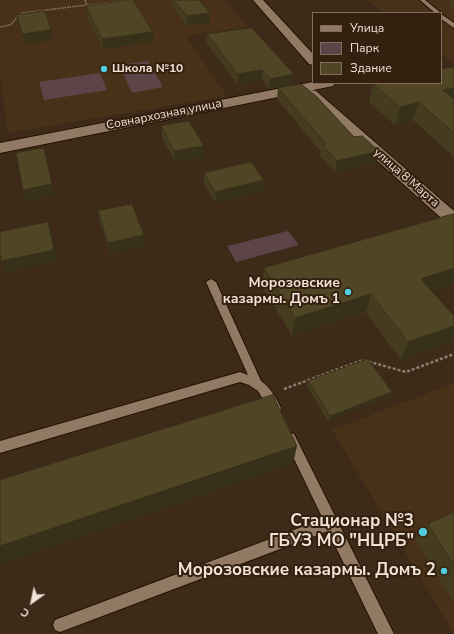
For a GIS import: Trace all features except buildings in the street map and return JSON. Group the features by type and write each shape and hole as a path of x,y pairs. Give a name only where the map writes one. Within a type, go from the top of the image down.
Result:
{"street":[{"path":"258,0 312,60"},
{"name":"Совнархозная улица","path":"0,148 323,84"},
{"name":"улица 8 Марта","path":"303,88 454,220"}],"lane":[{"path":"422,0 437,12"},
{"path":"442,17 454,26"},
{"path":"211,282 256,382 269,394 279,416"},
{"path":"0,447 240,377 256,382"},
{"path":"286,430 386,634"},
{"path":"60,625 331,523"}],"path":[{"path":"85,0 87,4"},
{"path":"0,27 10,25 22,13 87,4 132,0"},
{"path":"269,394 362,360 406,372 454,354"}],"shaded area":[{"name":"Школа №10","path":"0,0 225,0 249,27 186,36 227,96 8,133 0,75"},
{"path":"367,0 454,0 454,60 449,60 442,55 442,12 384,12"},
{"name":"Стационар №3 ГБУЗ МО \"НЦРБ\"","path":"454,383 454,634 332,430"}],"green space":[{"path":"148,61 163,87 132,93 119,65"},
{"path":"100,73 107,90 44,100 39,82"},
{"path":"288,231 299,245 236,262 227,246"}],"place":[{"name":"Школа №10","path":"104,69"},
{"name":"Морозовские казармы. Домъ 1","path":"348,292"},
{"name":"Стационар №3 ГБУЗ МО \"НЦРБ\"","path":"423,532"},
{"name":"Морозовские казармы. Домъ 2","path":"444,571"}]}
